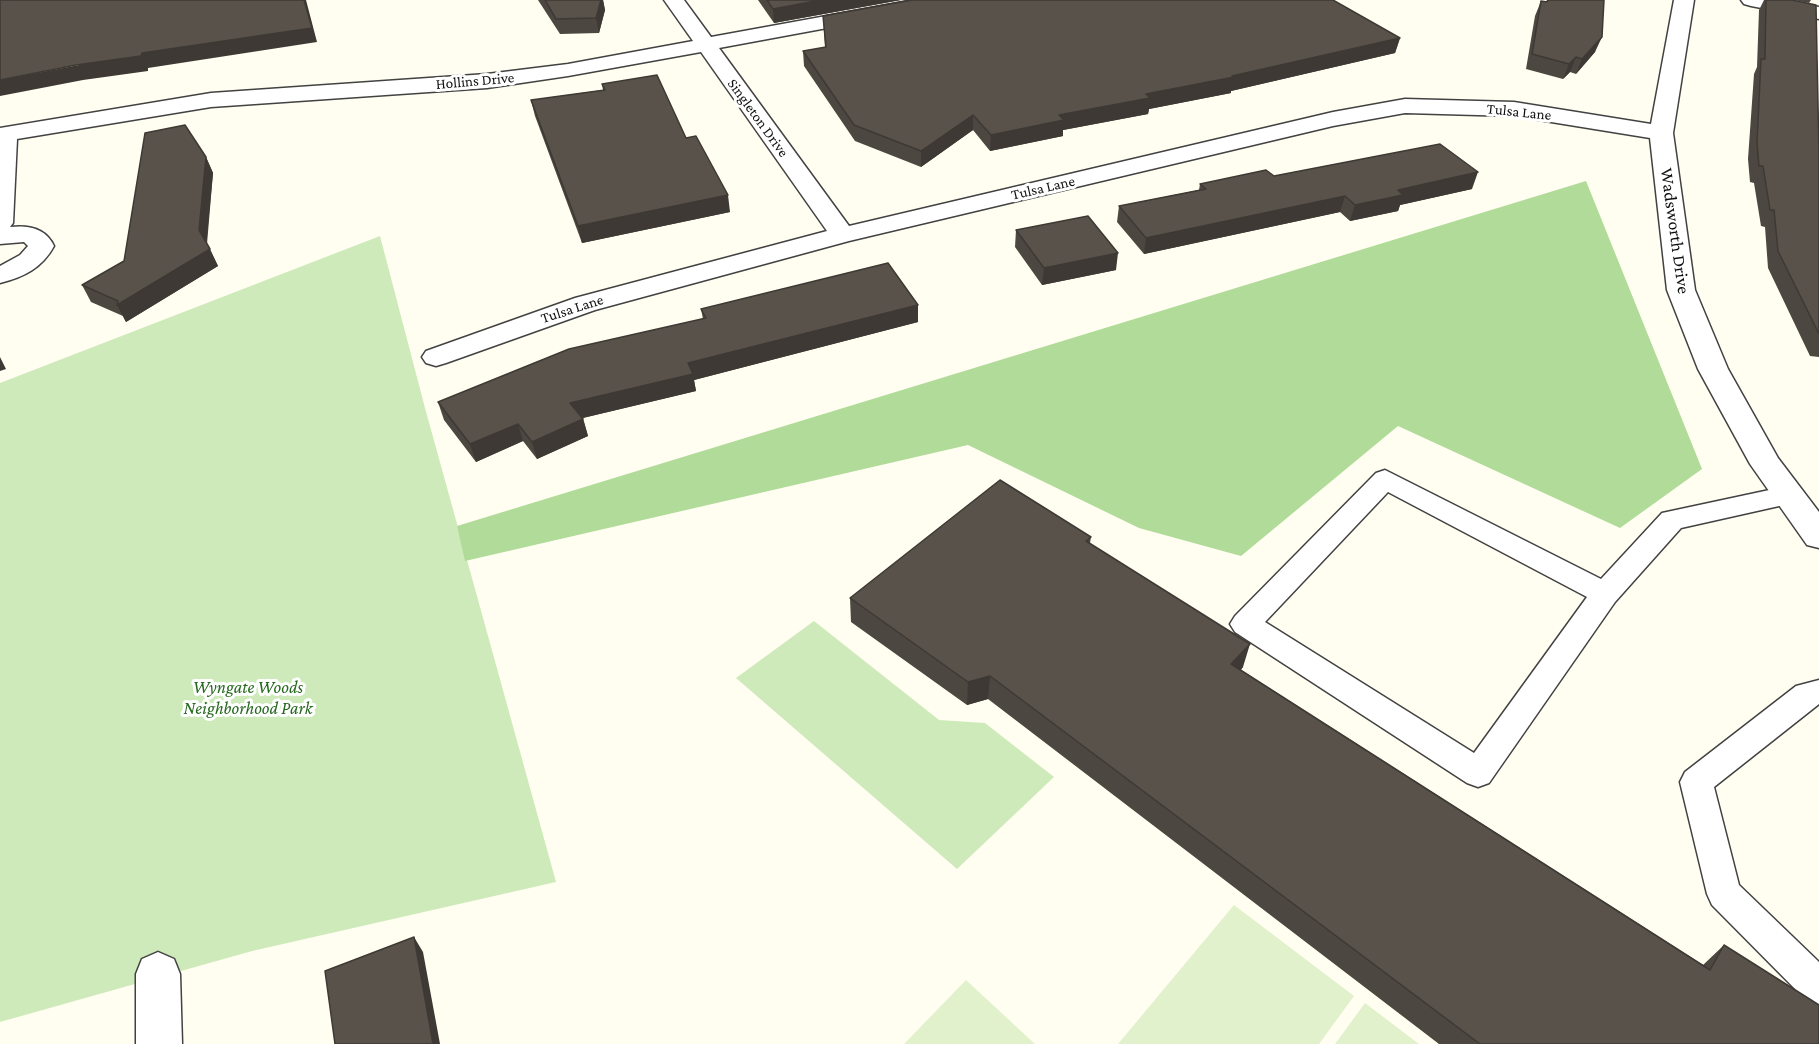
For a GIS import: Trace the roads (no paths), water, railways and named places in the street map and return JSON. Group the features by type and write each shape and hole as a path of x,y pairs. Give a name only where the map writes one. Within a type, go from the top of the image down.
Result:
{"street":[{"name":"Singleton Drive","path":"674,0 843,235"},
{"name":"Hollins Drive","path":"3,134 211,100 487,81 568,70 946,0"},
{"name":"Wadsworth Drive","path":"1684,0 1662,133 1681,290 1713,369 1766,464 1819,536"},
{"path":"1752,0 1819,13"},
{"name":"Tulsa Lane","path":"436,357 585,304 843,235 1333,119 1405,106 1514,109 1662,133"},
{"path":"0,223 3,134"},
{"path":"0,236 29,235 38,239 40,246 37,255 27,263 0,274"},
{"path":"158,974 159,1044"}],"lane":[{"path":"1605,594 1385,479 1245,624 1478,773 1605,594 1672,520 1788,495"},
{"path":"1819,692 1807,695 1696,782 1724,894 1819,987"}],"park label":[{"name":"Wyngate Woods Neighborhood Park","path":"248,697"}]}
